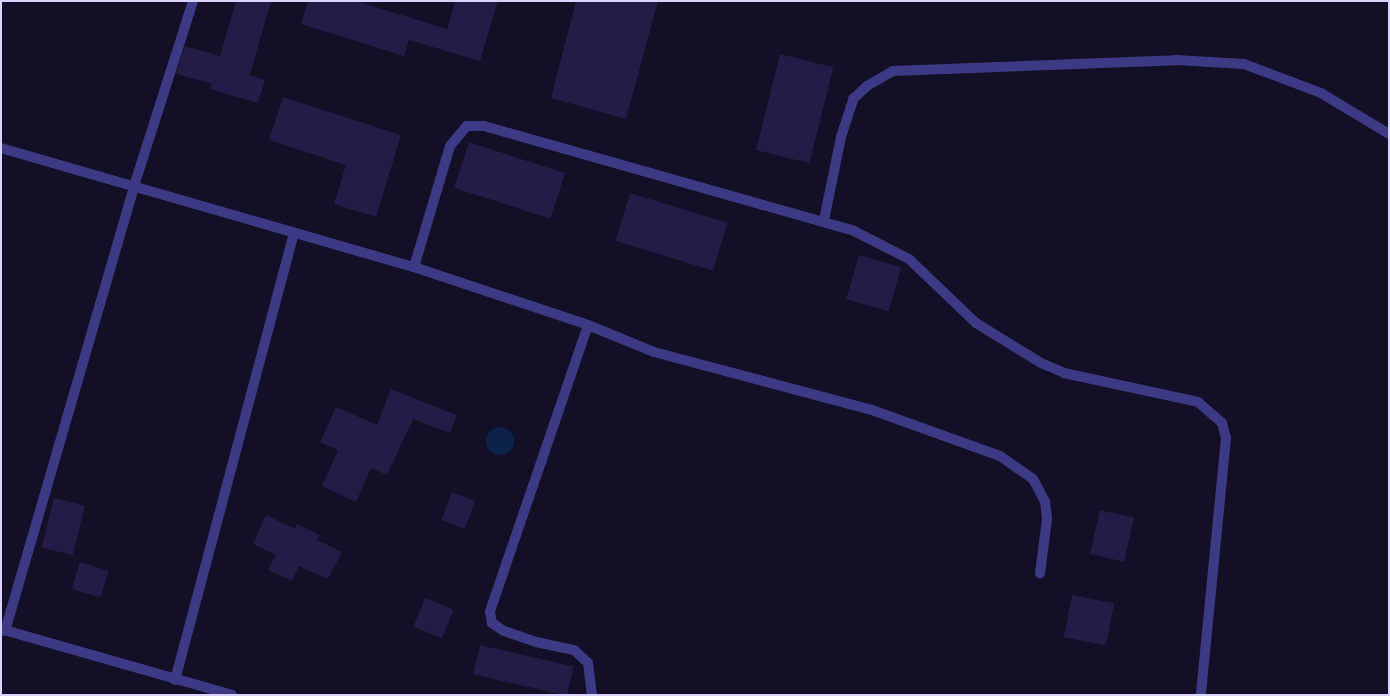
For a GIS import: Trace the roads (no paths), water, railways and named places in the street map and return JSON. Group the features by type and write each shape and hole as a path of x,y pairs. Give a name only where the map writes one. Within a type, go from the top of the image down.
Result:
{"street":[{"path":"194,1 134,186 3,630 232,695"},
{"path":"824,220 841,137 852,99 867,86 893,71 1176,60 1244,64 1321,93 1389,134"},
{"path":"414,267 450,146 467,126 484,126 740,201 824,220 884,244 909,259 976,323 1041,363 1064,373 1198,402 1222,423 1226,438 1201,695"},
{"path":"1,148 294,234 414,267 588,324 654,352 872,410 1000,456 1033,479 1045,502 1047,519 1040,574"},
{"path":"176,680 294,234"},
{"path":"588,324 490,612 492,623 504,631 536,642 574,650 588,663 592,695"}],"water":[{"path":"500,427 510,431 514,441 510,451 500,455 490,451 486,441 490,431"}]}
